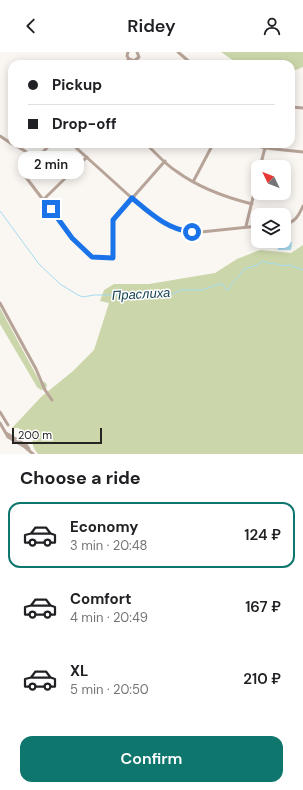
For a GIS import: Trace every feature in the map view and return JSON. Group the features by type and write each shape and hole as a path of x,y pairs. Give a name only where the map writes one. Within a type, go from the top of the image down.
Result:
{"street":[{"path":"128,52 127,56 129,59"},
{"path":"137,52 137,60"},
{"path":"178,52 187,60"},
{"path":"19,148 30,154"},
{"path":"47,148 22,172 44,199 72,238 92,257 101,258 113,258 113,220 165,161"},
{"path":"77,148 132,198 165,224 184,231 201,232 251,226"},
{"path":"150,148 175,171 205,189 252,204"},
{"path":"193,182 211,148"},
{"path":"262,160 265,148"},
{"path":"277,148 302,152"},
{"path":"44,199 87,157"},
{"path":"246,226 253,200"},
{"path":"291,222 296,219 303,206"},
{"path":"0,303 36,369 45,390 52,400"},
{"path":"0,412 8,425"},
{"path":"0,423 4,432 26,445 33,454"}],"green space":[{"path":"221,52 303,52 303,67 295,70 295,60 232,60"},
{"path":"303,245 303,454 38,454 33,446 34,437 18,428 12,428 41,397 73,371 94,350 109,303 100,301 104,290 114,284 149,284 215,273 237,259 260,250 291,253"},
{"path":"0,308 40,382 45,382 47,385 46,389 41,390 37,387 0,324"}],"water":[{"path":"292,242 291,250 278,250 278,248 291,248"}],"waterway":[{"name":"Праслиха","path":"0,211 39,264 60,284 83,297 94,295 159,295 160,292 170,295 181,290 202,290 219,284 222,284 227,290 244,269 257,265 263,261 282,266 289,265 303,270"}],"route":[{"path":"51,209 72,238 92,257 113,258 113,220 132,198 165,224 184,231 192,232"}]}
